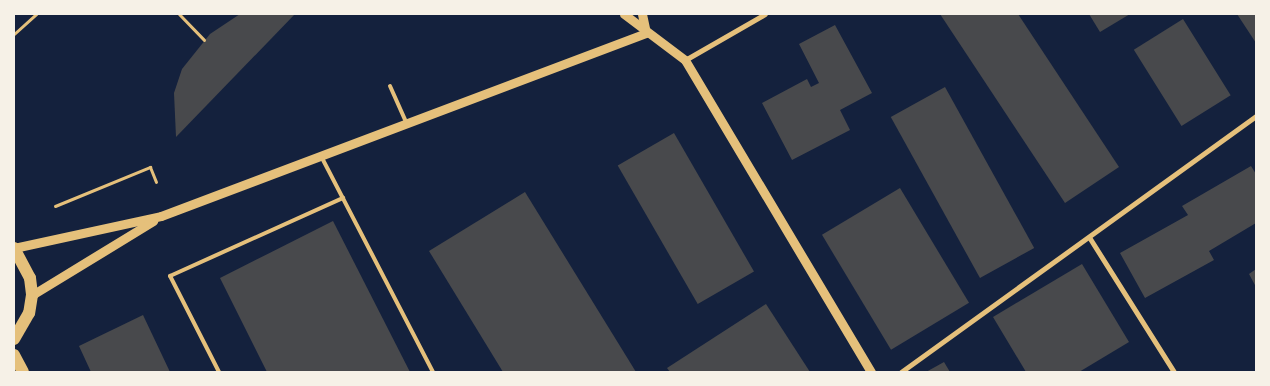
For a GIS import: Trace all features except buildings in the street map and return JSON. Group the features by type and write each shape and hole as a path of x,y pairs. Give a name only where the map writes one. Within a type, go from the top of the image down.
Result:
{"main road":[{"path":"14,248 30,278 32,295 29,313 14,339"},
{"path":"14,355 22,372"}],"street":[{"path":"624,14 646,33 685,60 871,372"},
{"path":"642,14 646,33"},
{"path":"685,60 765,14"},
{"path":"14,248 162,216 320,154 646,33"},
{"path":"901,372 1256,116"},
{"path":"32,295 162,216"},
{"path":"1090,237 1174,372"}],"lane":[{"path":"390,86 406,122"},
{"path":"320,154 432,372"},
{"path":"218,372 170,276 342,198"}],"path":[{"path":"14,34 36,14"},
{"path":"179,14 204,40"},
{"path":"55,206 150,167 156,182"}]}
